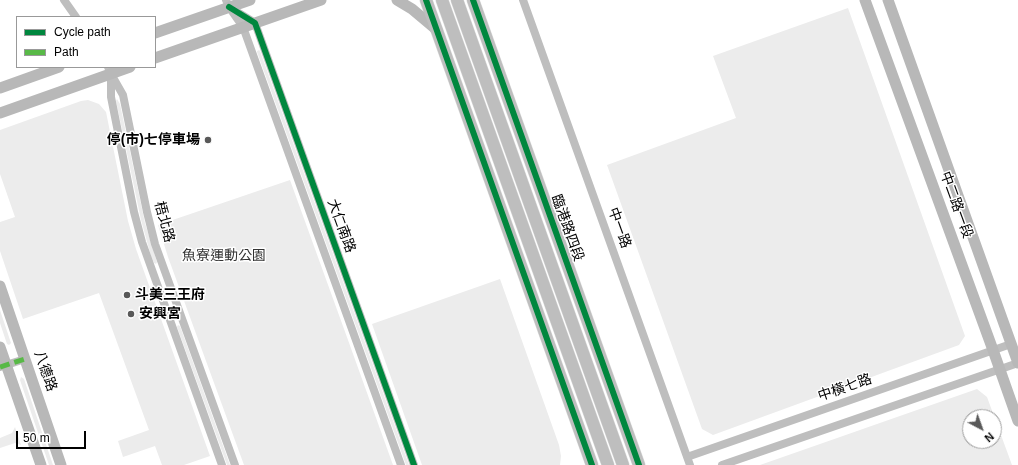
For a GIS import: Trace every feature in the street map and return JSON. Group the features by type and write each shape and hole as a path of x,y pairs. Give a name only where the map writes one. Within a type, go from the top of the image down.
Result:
{"main road":[{"path":"426,0 592,465"},
{"path":"442,0 608,465"},
{"name":"臨港路四段","path":"457,0 623,465"},
{"name":"臨港路四段","path":"473,0 639,465"}],"street":[{"path":"64,0 75,16"},
{"path":"156,33 227,4 250,0"},
{"path":"156,58 321,0"},
{"path":"397,0 410,8 437,30"},
{"name":"中一路","path":"522,0 690,465"},
{"name":"中二路一段","path":"865,0 1018,421"},
{"name":"中二路一段","path":"888,0 1018,363"},
{"path":"227,4 255,23"},
{"name":"大仁南路","path":"227,4 243,27 401,465"},
{"name":"大仁南路","path":"255,23 414,465"},
{"path":"0,88 56,68"},
{"path":"0,113 109,70 123,68"},
{"name":"梧北路","path":"109,70 111,97 141,238 222,465"},
{"name":"梧北路","path":"109,70 123,95 146,209 157,248 236,465"},
{"name":"八德路","path":"0,286 61,465"},
{"name":"中橫七路","path":"687,457 1011,344"},
{"path":"0,347 3,366 41,465"},
{"path":"3,366 25,359"},
{"path":"722,465 1018,363"}],"green space":[{"path":"848,8 965,336 959,345 713,435 702,429 607,165 736,118 713,56"},
{"path":"259,50 409,465 406,465 257,52"},
{"path":"117,99 120,104 145,223 157,262 156,264 151,256 141,220 116,101"},
{"path":"88,100 99,104 106,112 128,221 136,249 210,456 184,465 162,465 155,446 123,457 118,441 149,430 99,293 23,319 0,251 0,222 15,217 0,174 0,130 81,101"},
{"name":"魚寮運動公園","path":"290,180 393,465 244,465 168,257 158,225"},
{"path":"500,279 559,445 561,456 560,465 422,465 372,324"},
{"path":"0,310 11,343 9,345 7,344 0,323"},
{"path":"178,325 180,326 230,465 227,465 177,327"},
{"path":"21,377 24,379 53,465 49,465 20,380"},
{"path":"977,389 987,397 991,409 962,409 962,449 1002,449 1002,438 1012,465 760,465"},
{"path":"15,427 21,445 15,443 0,448 0,438 12,433"}],"marked path":[{"path":"0,367 25,359"}],"cycle path":[{"path":"426,0 592,465"},
{"path":"473,0 639,465"},
{"path":"229,7 255,23 414,465"}],"place":[{"name":"停(市)七停車場","path":"208,140"},
{"name":"斗美三王府","path":"127,295"},
{"name":"安興宮","path":"131,314"}]}
